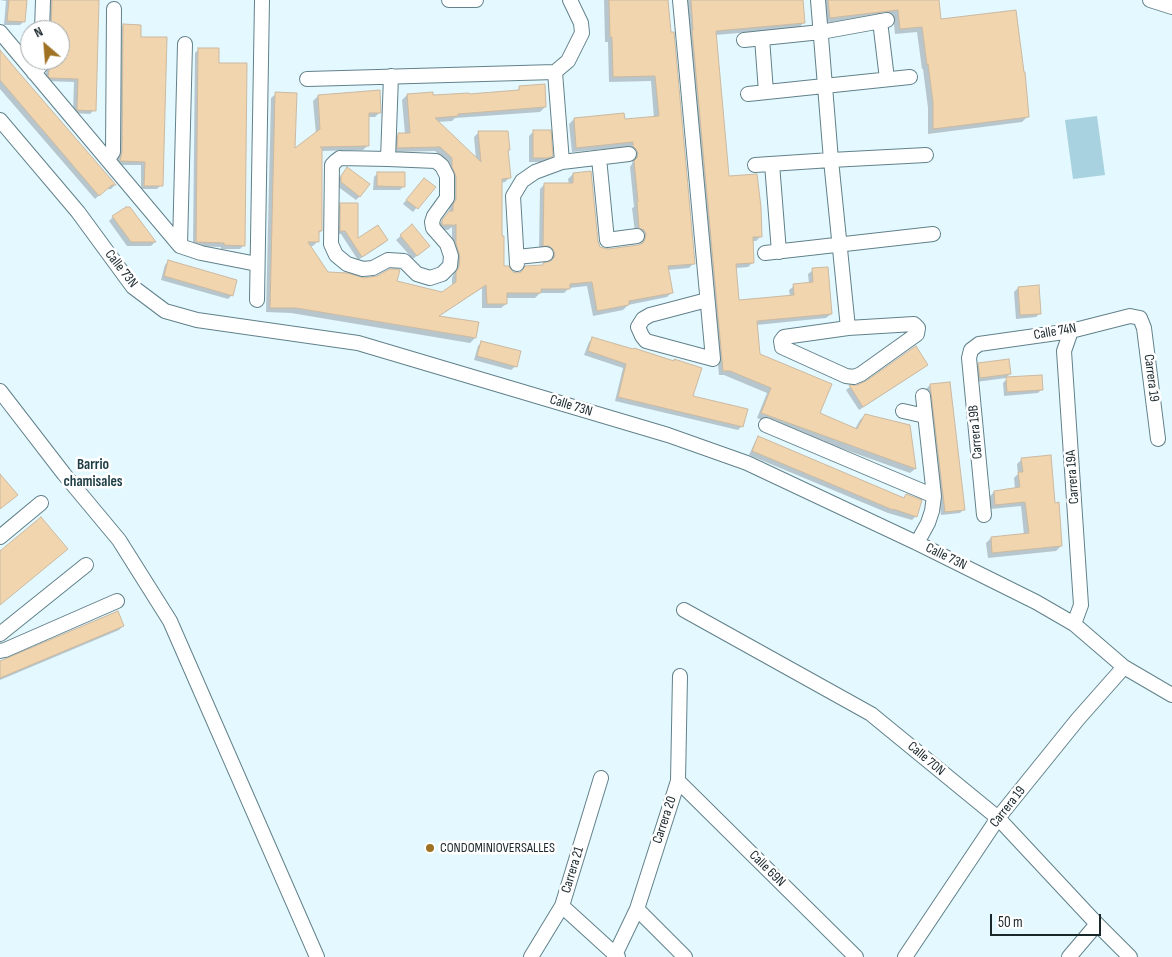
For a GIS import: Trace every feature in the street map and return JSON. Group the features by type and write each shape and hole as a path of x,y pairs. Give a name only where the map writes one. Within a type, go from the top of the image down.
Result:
{"street":[{"path":"42,20 43,0"},
{"path":"257,300 262,0"},
{"path":"449,0 476,0"},
{"path":"307,79 555,72 568,60 582,33 581,23 570,0"},
{"path":"680,0 713,359 646,340 642,336 638,327 643,318 707,300"},
{"path":"818,0 831,160 848,328"},
{"path":"1150,0 1172,7"},
{"path":"108,159 112,152 114,9"},
{"path":"744,40 821,32 884,21 887,79"},
{"path":"0,32 180,246 200,253 257,264"},
{"path":"762,38 766,92"},
{"path":"180,246 185,44"},
{"path":"34,73 37,70"},
{"path":"555,72 562,162"},
{"path":"388,159 391,76"},
{"path":"748,94 910,76"},
{"name":"Calle 73N","path":"0,120 78,212 133,287 165,311 197,320 358,343 668,435 747,463 917,543 1036,602 1074,624 1124,667 1172,695"},
{"path":"546,254 517,261 513,196 522,180 535,172 562,162 629,154"},
{"path":"755,166 926,155"},
{"path":"340,158 388,159 436,161 445,171 447,176 447,198 432,222 433,228 447,244 451,256 450,266 442,274 430,278 417,274 404,261 388,260 373,268 363,270 347,264 336,255 331,244 332,165 340,158"},
{"path":"599,158 607,240 637,236"},
{"path":"772,164 772,253 933,234"},
{"name":"Calle 74N","path":"971,350 979,344 1071,331 1130,316 1140,318"},
{"name":"Carrera 19","path":"1140,318 1144,328 1158,439"},
{"path":"914,324 918,328 917,334 854,377 846,376 782,347 781,341 784,337 848,328 914,324"},
{"name":"Carrera 19A","path":"1071,331 1064,351 1081,605 1074,624"},
{"name":"Carrera 19B","path":"971,350 969,358 984,514"},
{"path":"0,391 64,474 119,540 170,622 317,957"},
{"path":"917,543 928,524 934,496 923,396"},
{"path":"903,411 925,416"},
{"path":"766,424 934,496"},
{"path":"0,536 41,503"},
{"path":"0,634 86,565"},
{"path":"0,651 118,601"},
{"name":"Calle 70N","path":"684,610 871,714 998,818 1130,957"},
{"name":"Carrera 19","path":"905,957 998,818 1078,719 1124,667"},
{"name":"Carrera 20","path":"616,956 636,909 678,782 680,676"},
{"name":"Carrera 21","path":"531,957 562,906 602,778"},
{"name":"Calle 69N","path":"678,782 856,957"},
{"path":"562,906 616,956"},
{"path":"636,909 685,957"},
{"path":"1069,957 1097,924"}],"shaded area":[{"path":"1097,116 1105,175 1073,179 1065,120"}],"building":[{"path":"9,0 27,0 25,20 7,21"},
{"path":"52,0 99,0 96,111 77,110 78,79 50,78 48,76 49,70 70,70 70,20 51,20"},
{"path":"609,0 668,0 671,32 674,32 695,264 668,266 673,293 629,301 629,305 597,311 592,282 570,284 570,289 541,289 541,293 507,293 507,304 487,304 486,285 439,316 479,322 476,338 296,308 270,308 275,92 297,93 295,148 320,129 318,95 380,90 381,113 369,113 369,146 320,147 322,148 322,231 319,231 319,242 308,242 328,272 348,273 364,278 377,276 390,269 396,269 400,270 397,281 442,292 456,282 456,272 459,267 460,257 456,243 456,224 453,226 442,225 442,220 449,211 453,211 456,199 456,176 452,167 452,158 440,147 397,148 398,133 410,133 407,94 433,92 433,95 469,94 519,90 519,86 545,84 546,107 458,114 458,116 435,118 481,162 478,131 508,131 511,178 502,179 502,236 504,236 504,266 509,266 513,272 521,272 525,266 543,265 543,263 554,258 553,249 549,246 543,246 544,183 573,183 573,173 591,171 600,247 608,249 643,243 646,234 644,230 639,228 634,161 638,153 633,146 633,142 576,148 574,118 624,113 625,119 659,116 655,76 613,77"},
{"path":"691,0 803,0 805,23 716,31 729,176 757,174 761,207 762,237 753,237 754,263 736,264 739,300 794,295 793,284 813,282 812,268 828,267 832,314 757,321 760,354 832,384 820,413 857,429 865,414 910,425 916,469 761,413 771,388 730,371 723,371 692,30"},
{"path":"828,0 939,0 941,19 1016,10 1029,117 933,129 933,102 922,27 900,29 898,10 830,18"},
{"path":"123,24 141,25 141,37 167,37 163,186 144,186 145,162 120,161 122,152"},
{"path":"198,48 219,48 219,63 247,63 245,246 196,242"},
{"path":"0,50 116,185 112,185 99,196 0,80"},
{"path":"533,130 551,130 553,156 533,158"},
{"path":"347,167 370,184 360,197 341,182 341,176"},
{"path":"377,172 405,172 405,187 377,186"},
{"path":"424,178 436,187 418,209 406,200"},
{"path":"340,203 358,203 358,238 378,225 388,240 362,257 345,231 340,231"},
{"path":"126,207 130,207 156,242 131,242 112,216"},
{"path":"412,224 430,246 417,256 400,235"},
{"path":"168,260 237,280 233,296 164,276"},
{"path":"1039,285 1041,314 1020,315 1018,287"},
{"path":"592,337 702,368 693,396 748,409 743,427 618,397 626,364 588,351"},
{"path":"481,341 521,351 517,367 477,356"},
{"path":"916,346 928,365 863,407 849,385 857,385 866,381"},
{"path":"1009,359 1011,374 980,378 978,363"},
{"path":"1042,375 1043,390 1007,392 1006,377"},
{"path":"950,382 965,510 945,512 930,384"},
{"path":"758,436 904,498 906,494 922,500 917,517 893,510 752,451"},
{"path":"1051,455 1055,503 1059,502 1062,546 992,553 991,537 1029,533 1025,502 995,505 994,491 1020,487 1018,472 1023,472 1021,458"},
{"path":"0,474 18,495 0,509"},
{"path":"41,517 68,549 0,605 0,551"},
{"path":"118,611 124,626 0,678 0,661"}],"place":[{"name":"CONDOMINIOVERSALLES","path":"430,848"}],"district":[{"name":"Barrio chamisales","path":"93,474"}]}
